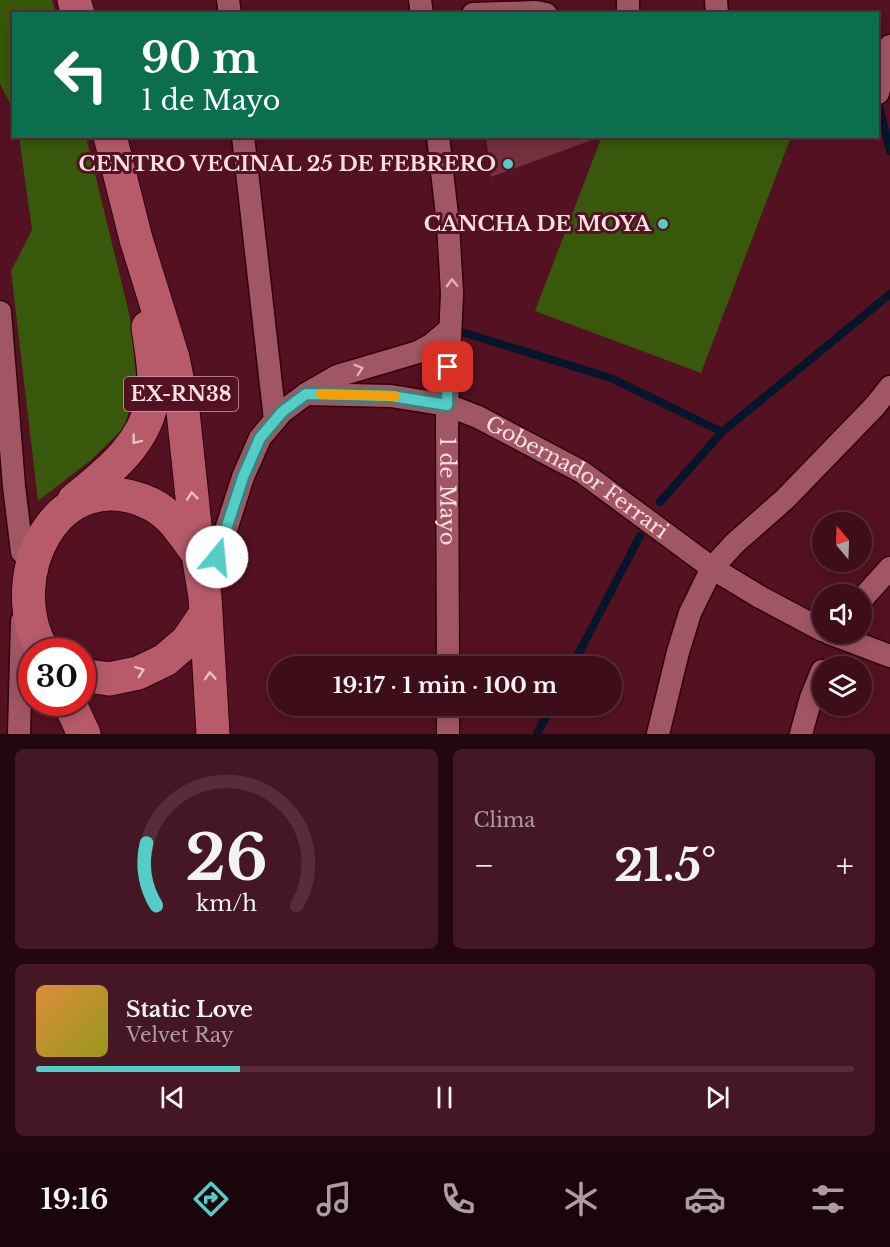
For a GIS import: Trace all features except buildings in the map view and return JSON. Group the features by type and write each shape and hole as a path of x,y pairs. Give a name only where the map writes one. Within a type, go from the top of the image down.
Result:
{"main road":[{"name":"EX-RN38","path":"111,138 136,239 173,358 182,402 205,605 213,734"},
{"name":"EX-RN38","path":"33,638 17,604 15,586 17,569 28,538 48,515 74,500 111,470 142,433 153,400 153,362 136,239"},
{"name":"EX-RN38","path":"74,500 100,494 127,496 152,505 173,521 198,554"},
{"path":"96,677 109,679 138,673 165,660 188,641 205,605"},
{"path":"76,716 84,734"}],"street":[{"path":"879,89 890,46"},
{"path":"243,138 274,420"},
{"name":"1 de Mayo","path":"438,138 448,224 452,293 447,405 448,656"},
{"path":"0,312 7,488 22,552"},
{"path":"205,605 243,477 260,438 274,420 306,394 338,376 418,352 431,345 450,329"},
{"path":"658,734 678,651 690,613 712,568 735,543 785,499 875,406 890,387"},
{"name":"Gobernador Ferrari","path":"306,394 391,396 447,405 478,417 582,472 712,568 760,597 812,623"},
{"path":"872,588 890,568"},
{"name":"Gobernador Ferrari","path":"859,644 890,656"},
{"path":"801,734 812,695"},
{"path":"19,734 22,716"},
{"path":"448,716 448,734"}],"green space":[{"path":"0,0 52,0 56,12 12,12 12,107 0,84"},
{"path":"19,138 86,138 130,317 137,383 124,428 91,460 38,501 11,271 32,230"},
{"name":"CANCHA DE MOYA","path":"601,138 791,138 701,373 535,311"}],"waterway":[{"path":"879,106 890,151"},
{"path":"660,502 722,432 890,294"},
{"path":"452,329 611,378 722,432"},
{"path":"577,656 640,536"},
{"path":"537,734 546,716"}],"slow traffic":[{"path":"321,394 395,396"}],"place":[{"name":"CENTRO VECINAL 25 DE FEBRERO","path":"508,164"},
{"name":"CANCHA DE MOYA","path":"663,224"}],"route":[{"path":"217,557 243,477 260,438 282,412 306,394 391,396 447,405 448,367"}]}
